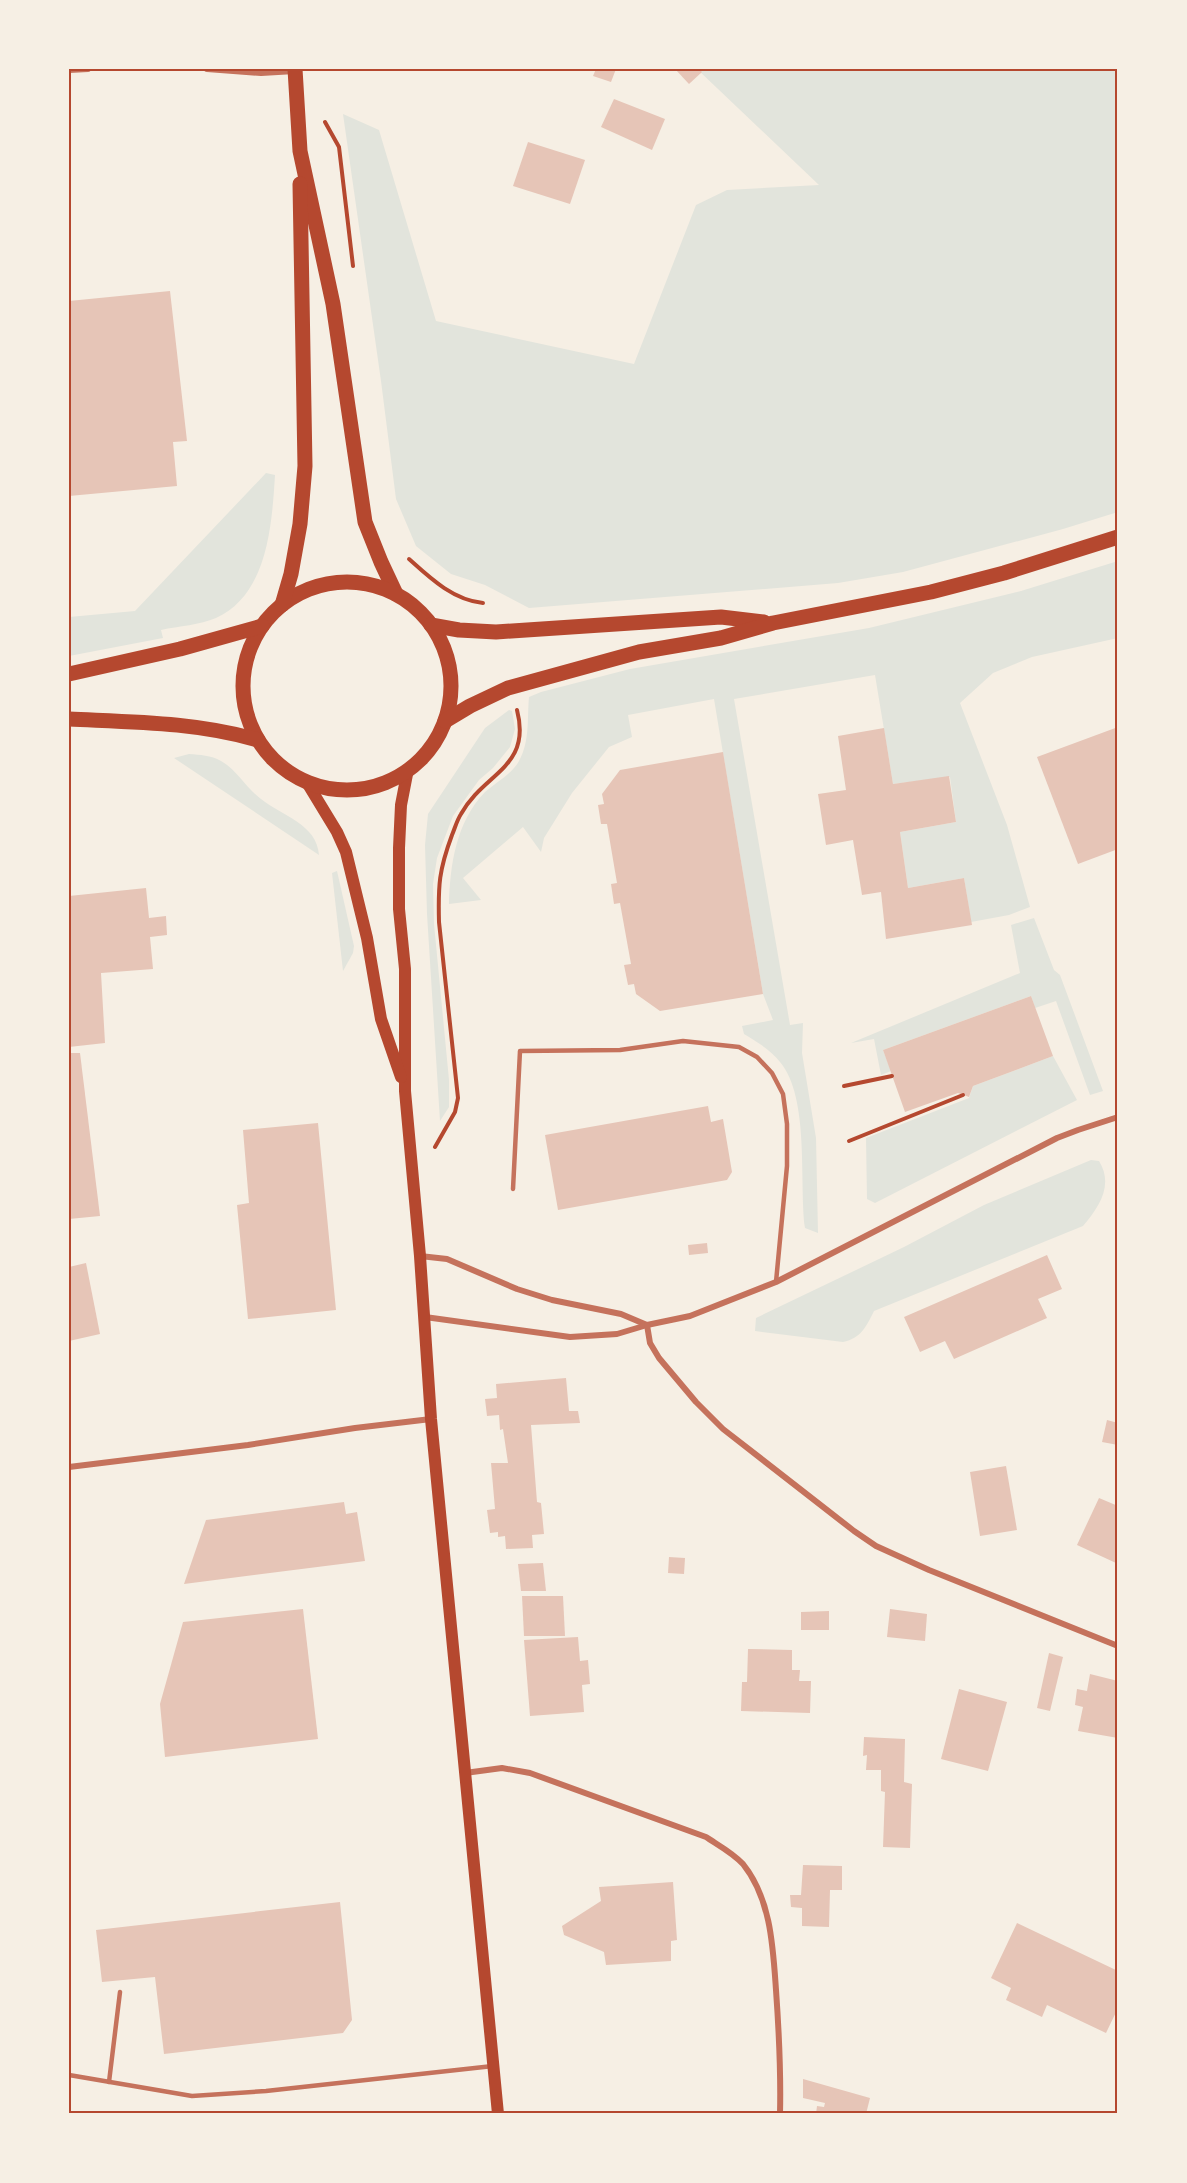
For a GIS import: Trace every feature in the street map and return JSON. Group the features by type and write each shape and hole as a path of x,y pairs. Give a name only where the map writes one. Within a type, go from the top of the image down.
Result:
{"main road":[{"path":"282,605 291,573 300,524 305,466 300,151 295,70"},
{"path":"300,151 333,304 365,522 396,594"},
{"path":"445,720 508,688 639,652 721,638 773,623 942,589 1004,573 1118,537"},
{"path":"338,583 368,585 396,594 410,603 431,625 442,642 451,681 450,701 445,720 431,748 396,777 367,788 336,789 306,781 279,764 258,740 250,721 245,703 244,682 246,663 252,644 262,626 282,605 299,594 317,587 338,583"},
{"path":"431,625 459,630 496,632 721,617 773,623"},
{"path":"69,674 180,649 262,626"},
{"path":"69,719 181,724 226,730 258,740"},
{"path":"408,769 401,805 399,848 399,909 405,969 405,1087 431,1419 498,2114"},
{"path":"306,781 337,832 346,852 367,938 381,1019 405,1087"}],"street":[{"path":"69,70 88,69"},
{"path":"207,69 261,73 295,70"},
{"path":"424,1317 570,1337 617,1334 690,1316 776,1282 1057,1138 1118,1117"},
{"path":"420,1256 447,1259 517,1289 552,1300 621,1314 648,1325"},
{"path":"648,1325 650,1342 658,1358 723,1430 854,1531 876,1546 929,1570 1118,1646"},
{"path":"69,1467 431,1419"},
{"path":"465,1773 502,1768 530,1773 706,1837 724,1848 742,1864 755,1884 768,1916 773,1949 781,2052 780,2114"}],"lane":[{"path":"513,1189 520,1051 620,1050 683,1041 739,1047 757,1057 772,1073 783,1094 787,1124 787,1166 776,1282"},
{"path":"109,2082 120,1992"},
{"path":"69,2075 192,2096 266,2091 493,2066"}],"path":[{"path":"844,1086 892,1076"},
{"path":"849,1141 963,1095"}],"shaded area":[{"path":"697,69 1118,69 1118,512 903,572 838,583 529,608 485,585 451,574 416,546 396,499 343,114 379,130 436,321 634,364 696,205 727,190 819,185"},
{"path":"266,473 275,475 272,514 264,556 247,593 233,607 210,620 161,630 163,638 69,656 69,617 135,611"},
{"path":"1118,561 1118,638 1032,657 993,673 960,703 1007,825 1030,907 1009,915 971,922 964,878 908,888 900,832 956,822 950,777 893,784 875,675 734,699 790,1025 803,1023 802,1053 816,1138 818,1233 805,1228 800,1118 796,1097 780,1062 764,1046 744,1034 742,1026 773,1020 763,994 714,699 628,715 632,737 609,747 572,793 544,838 541,852 523,827 463,878 481,900 449,904 453,859 461,830 475,804 485,792 508,774 519,761 526,738 529,697 630,669 869,628 1021,591"},
{"path":"509,710 512,711 515,729 510,747 493,768 479,780 453,816 437,858 433,884 434,924 449,1080 449,1107 440,1121 427,914 425,845 428,814 485,728"},
{"path":"189,754 213,758 227,765 261,799 305,828 317,844 319,855 174,758"},
{"path":"337,871 354,946 353,953 343,971 332,873"},
{"path":"1034,918 1054,970 1060,975 1103,1091 1090,1095 1056,1001 1035,1008 1031,996 883,1050 891,1071 881,1075 874,1039 851,1043 1020,973 1011,925"},
{"path":"1053,1056 1077,1100 875,1203 867,1199 866,1138 969,1098 973,1086"},
{"path":"1091,1160 1099,1161 1103,1170 1105,1187 1099,1203 1083,1226 874,1311 862,1331 854,1338 843,1342 755,1331 756,1318 904,1247 984,1205"}],"building":[{"path":"596,69 616,69 611,82 593,76"},
{"path":"675,69 699,69 702,72 689,84"},
{"path":"614,99 665,119 652,150 601,127"},
{"path":"528,142 585,160 570,204 513,186"},
{"path":"170,291 187,441 173,442 177,486 69,496 69,301"},
{"path":"1118,727 1118,849 1078,864 1037,757"},
{"path":"884,728 893,784 949,776 956,822 900,832 908,888 964,878 972,925 886,939 881,892 862,895 853,840 826,845 818,794 846,790 838,736"},
{"path":"723,752 763,994 660,1011 636,994 634,984 628,985 624,965 631,964 620,903 614,904 611,884 617,883 607,824 601,824 598,805 604,804 602,794 620,770"},
{"path":"146,888 149,918 166,916 167,935 150,937 153,969 101,973 105,1043 69,1047 69,896"},
{"path":"1031,996 1053,1056 973,1086 969,1097 958,1093 905,1112 883,1050"},
{"path":"69,1053 80,1053 100,1216 69,1219"},
{"path":"708,1106 711,1122 723,1119 732,1172 727,1180 558,1210 545,1135"},
{"path":"318,1123 336,1310 248,1319 237,1205 249,1203 243,1130"},
{"path":"707,1243 708,1253 689,1255 688,1245"},
{"path":"1047,1255 1062,1289 1038,1299 1047,1318 954,1359 945,1341 920,1352 904,1317"},
{"path":"86,1263 100,1334 69,1341 69,1267"},
{"path":"566,1378 569,1411 578,1411 580,1423 531,1425 537,1502 541,1503 544,1534 532,1535 533,1548 506,1549 505,1536 498,1537 498,1532 490,1533 487,1510 495,1509 491,1463 508,1463 499,1415 487,1416 485,1399 497,1398 496,1384"},
{"path":"1107,1420 1118,1423 1118,1445 1102,1442"},
{"path":"1006,1466 1017,1530 980,1536 970,1472"},
{"path":"1099,1498 1118,1506 1116,1563 1077,1545"},
{"path":"344,1502 346,1514 357,1512 365,1561 184,1584 206,1520"},
{"path":"669,1557 685,1558 684,1574 668,1573"},
{"path":"543,1563 546,1591 521,1591 518,1564"},
{"path":"522,1596 563,1596 565,1636 524,1636"},
{"path":"303,1609 318,1739 165,1757 160,1704 183,1622"},
{"path":"890,1609 927,1614 925,1641 887,1637"},
{"path":"829,1611 829,1630 801,1630 801,1612"},
{"path":"578,1637 580,1661 588,1660 590,1684 582,1685 584,1712 530,1716 524,1640"},
{"path":"748,1649 792,1650 792,1670 800,1670 799,1681 811,1681 810,1713 741,1711 742,1682 747,1682"},
{"path":"1049,1653 1063,1657 1050,1711 1037,1708"},
{"path":"1090,1674 1118,1681 1118,1738 1078,1731 1083,1707 1075,1705 1077,1689 1087,1691"},
{"path":"959,1689 1007,1702 988,1771 941,1759"},
{"path":"864,1737 905,1739 904,1782 912,1784 910,1848 883,1847 885,1792 881,1791 881,1770 866,1770 867,1755 863,1756"},
{"path":"803,1865 842,1866 842,1890 830,1890 829,1927 802,1926 802,1908 791,1907 790,1895 801,1895"},
{"path":"673,1882 677,1940 671,1941 671,1961 606,1965 604,1952 564,1935 562,1926 601,1901 599,1887"},
{"path":"340,1902 352,2020 343,2033 164,2054 155,1977 102,1982 96,1930"},
{"path":"1017,1923 1118,1971 1118,2008 1106,2033 1047,2005 1042,2017 1006,2000 1011,1988 991,1978"},
{"path":"803,2079 870,2098 866,2114 816,2114 817,2106 824,2107 825,2103 803,2098"}]}
